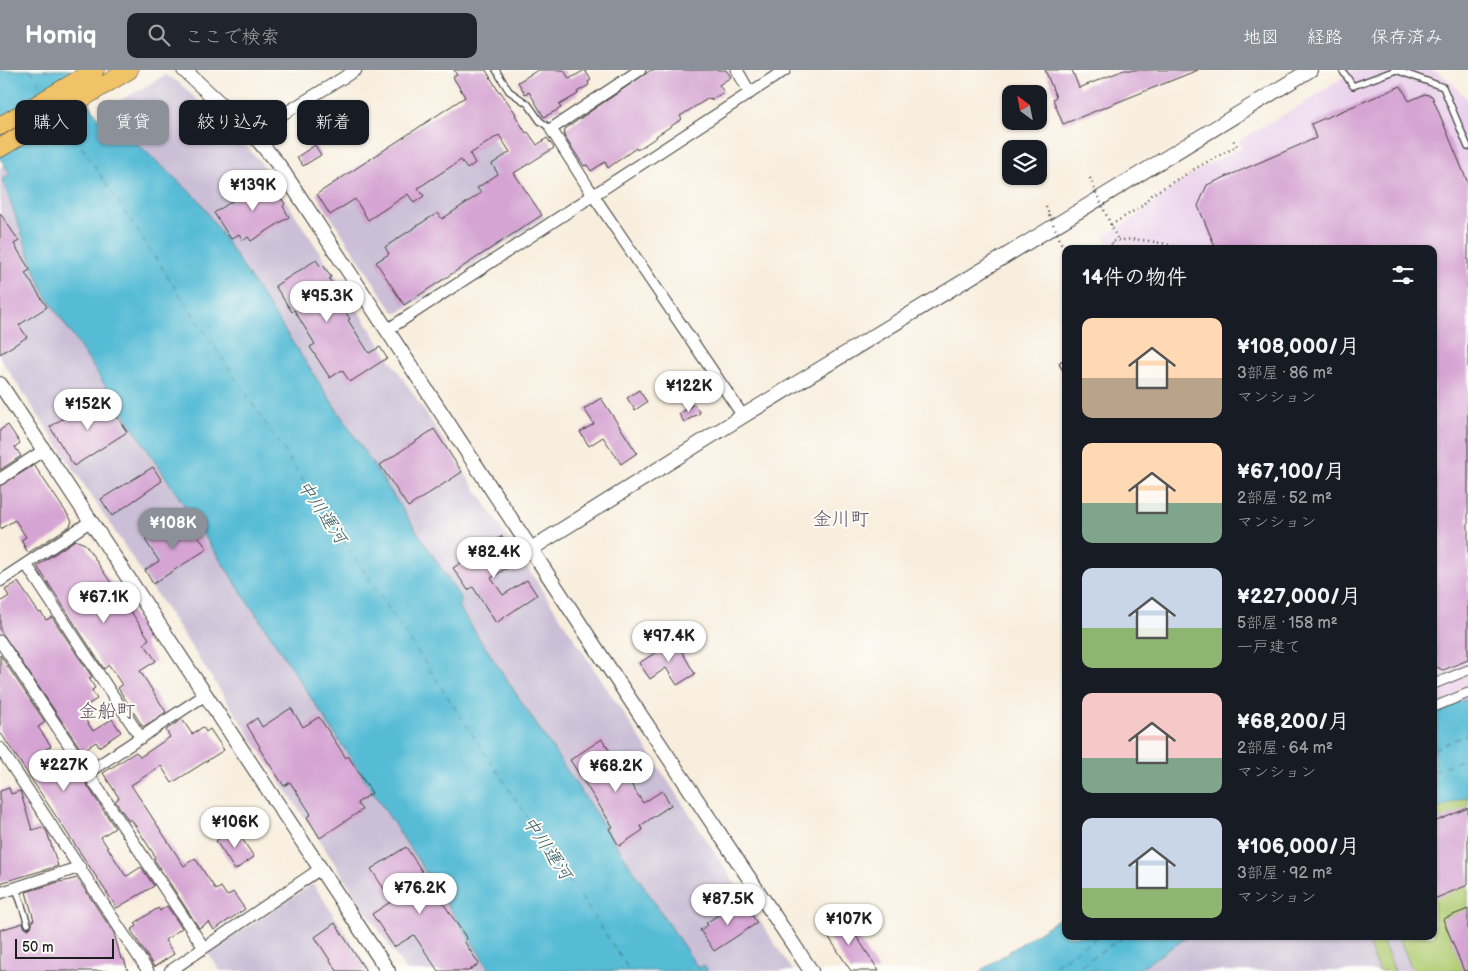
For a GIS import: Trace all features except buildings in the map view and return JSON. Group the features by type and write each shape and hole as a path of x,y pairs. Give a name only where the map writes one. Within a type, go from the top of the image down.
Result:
{"main road":[{"path":"0,126 93,78 129,70"},
{"path":"0,148 93,78"}],"street":[{"path":"184,70 216,100"},
{"path":"287,112 356,70"},
{"path":"640,70 551,129 593,195 743,416"},
{"path":"737,70 750,93"},
{"path":"387,330 785,70"},
{"path":"531,549 743,416 1310,70"},
{"path":"262,145 278,164 811,971"},
{"path":"0,384 388,971"},
{"path":"0,479 44,450"},
{"path":"0,581 91,521"},
{"path":"26,564 141,738"},
{"path":"0,641 204,948"},
{"path":"1437,683 1468,670"},
{"path":"1437,706 1468,693"},
{"path":"87,773 206,695"},
{"path":"0,748 148,971"},
{"path":"0,893 80,867"},
{"path":"170,971 320,869"}],"lane":[{"path":"496,70 508,91 528,104 540,121 551,129"},
{"path":"1342,70 1353,86 1396,70 1443,88 1468,146"},
{"path":"16,888 28,924"}],"path":[{"path":"1111,225 1142,206 1151,195 1236,146 1232,138"},
{"path":"1090,178 1118,240"},
{"path":"1046,206 1062,245"},
{"path":"1113,245 1112,242 1118,240 1140,240 1170,245"}],"shaded area":[{"path":"1353,70 1430,70 1439,73 1451,82 1468,100 1468,698 1437,711 1437,245 1108,245 1105,236 1140,214 1162,195 1198,170 1242,147 1238,141 1311,99"},
{"path":"165,75 178,82 198,100 179,100 179,145 245,145 259,160 793,971 708,971 704,965 698,968 458,606 461,600 328,397 132,145 169,145 169,100 122,100"},
{"path":"465,96 544,217 398,313 392,310 316,194"},
{"path":"4,165 10,174 2,179 45,294 491,971 406,971 0,358 0,168"},
{"path":"311,885 314,885 371,971 220,971 208,953"},
{"path":"1183,940 1416,940 1429,971 1136,971"}],"green space":[{"path":"1468,796 1468,971 1413,971 1400,940 1437,940 1437,809"},
{"path":"1367,940 1382,940 1395,971 1379,971"}],"water":[{"name":"中川運河","path":"0,70 70,70 97,116 97,145 139,145 199,200 462,600 458,606 698,968 704,965 708,971 491,971 45,294 2,179 10,174 0,158"},
{"path":"1468,698 1468,796 1437,809 1437,711"},
{"path":"1062,917 1062,940 1183,940 1136,971 980,971"}],"ferry route":[{"path":"31,70 44,90"},
{"path":"80,145 630,971"},
{"path":"1437,748 1468,734"},
{"path":"1437,770 1468,757"},
{"path":"1046,971 1093,940"},
{"path":"1072,971 1119,940"}],"district":[{"name":"金川町","path":"841,519"},
{"name":"金船町","path":"107,711"}]}
